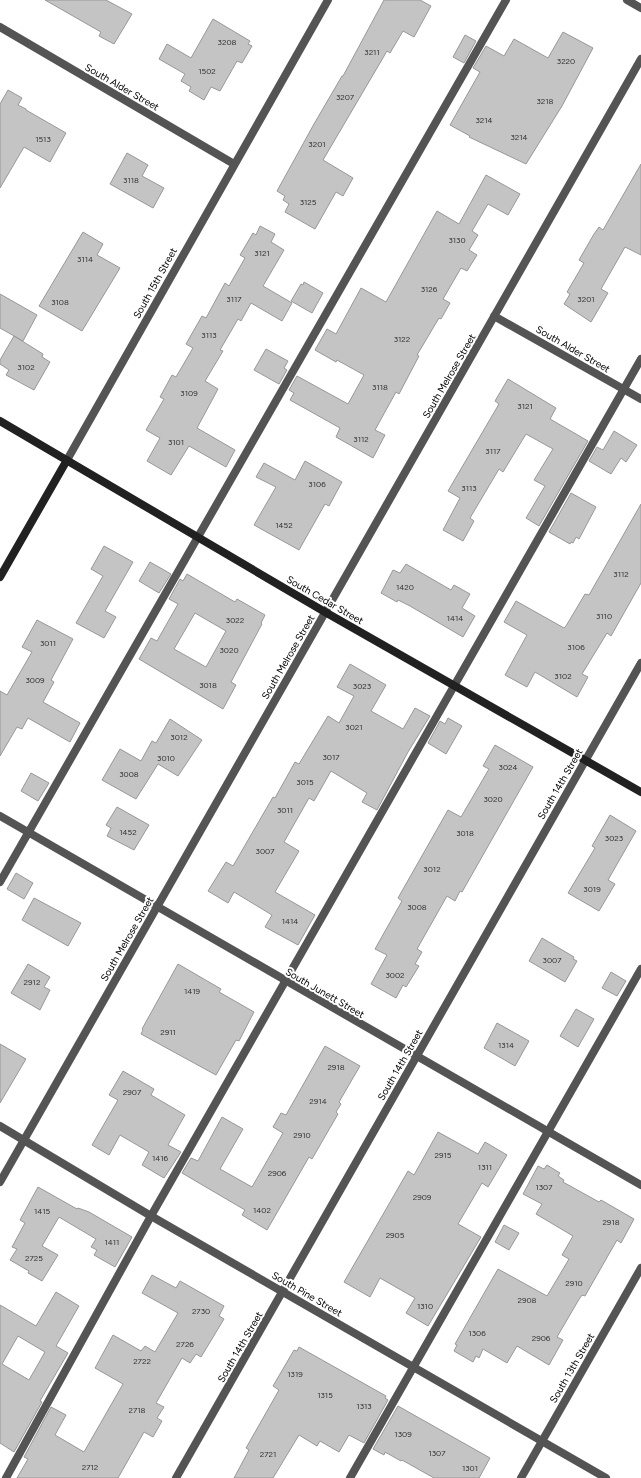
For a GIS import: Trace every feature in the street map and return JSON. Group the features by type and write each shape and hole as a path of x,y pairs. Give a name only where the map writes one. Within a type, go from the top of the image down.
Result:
{"main road":[{"name":"South Cedar Street","path":"0,422 325,612 641,792"},
{"name":"South 15th Street","path":"0,577 67,460"}],"street":[{"name":"South 15th Street","path":"67,460 328,0"},
{"path":"0,882 506,0"},
{"path":"627,0 641,8"},
{"name":"South Alder Street","path":"0,27 234,164"},
{"name":"South Melrose Street","path":"0,1182 641,59"},
{"name":"South Alder Street","path":"494,316 641,399"},
{"path":"6,1478 151,1216 641,359"},
{"name":"South 14th Street","path":"176,1478 641,663"},
{"name":"South Junett Street","path":"0,816 157,906 285,982 549,1131 641,1185"},
{"path":"350,1478 641,969"},
{"name":"South Pine Street","path":"0,1126 151,1216 606,1478"},
{"name":"South 13th Street","path":"521,1478 641,1268"}],"building":[{"path":"45,0 106,0 132,14 114,44 99,36 101,32"},
{"path":"384,0 420,0 431,6 414,37 403,31 390,53 387,51 323,160 353,178 343,196 336,192 315,229 285,212 289,204 283,200 285,196 277,191 314,124 343,76"},
{"path":"213,19 250,41 248,44 252,46 242,63 237,61 220,91 211,87 204,100 189,91 191,87 181,81 185,74 159,59 167,44 191,58"},
{"path":"563,32 593,48 562,106 526,164 469,137 470,136 450,125 480,72 473,68 486,46 504,56 514,39 548,58"},
{"path":"465,35 476,41 464,63 453,57"},
{"path":"8,90 22,98 18,105 66,133 50,162 24,147 0,188 0,104"},
{"path":"127,153 148,165 142,176 164,188 153,208 110,184"},
{"path":"641,164 641,255 625,247 601,289 608,293 591,322 564,304 570,294 567,292 584,263 579,260 594,234 599,227 603,230"},
{"path":"486,175 520,194 508,215 488,204 472,231 478,235 469,250 477,255 467,271 461,268 443,299 450,303 441,319 439,318 417,355 419,356 399,394 396,392 375,430 385,435 373,458 336,437 340,428 290,400 294,393 289,390 297,376 348,404 364,375 315,350 327,329 336,334 361,288 386,302 437,211 459,224"},
{"path":"260,226 275,234 271,242 284,250 263,286 292,303 282,321 251,303 241,321 238,319 220,350 223,351 205,381 218,389 197,428 235,450 226,467 189,446 171,475 147,461 160,438 146,430 164,399 160,397 172,375 176,377 193,348 186,344 202,316 206,318 225,283 229,286 245,258 240,255 253,233 256,235"},
{"path":"83,232 103,244 97,255 120,268 82,331 39,306"},
{"path":"304,282 323,293 312,313 291,301 301,284 303,285"},
{"path":"0,294 37,315 23,341 0,328"},
{"path":"14,336 43,354 42,357 50,362 34,390 6,375 9,370 0,364 0,360"},
{"path":"266,349 288,361 284,368 287,370 279,384 254,370"},
{"path":"508,379 556,408 550,419 588,441 539,526 526,518 545,486 534,480 553,449 526,434 503,472 499,469 470,518 474,521 463,541 443,530 460,498 448,491 499,404 495,401"},
{"path":"614,431 637,445 626,462 621,458 611,474 589,461 597,447 603,450"},
{"path":"305,461 342,482 329,506 325,504 299,550 254,525 276,487 256,477 264,463 295,480"},
{"path":"571,493 596,507 579,539 576,537 573,543 571,542 570,544 549,532"},
{"path":"641,504 641,583 611,636 607,633 582,674 588,677 577,697 535,672 527,687 505,675 527,635 504,622 516,601 564,628 585,594 589,595"},
{"path":"104,546 133,562 105,611 116,617 104,638 76,623 103,576 91,569"},
{"path":"150,562 171,574 159,593 139,581"},
{"path":"406,564 451,590 454,585 470,594 462,608 475,616 463,637 410,606 398,600 397,602 381,593 393,570 400,573"},
{"path":"187,574 235,602 237,599 265,615 261,623 262,624 231,682 236,685 223,709 139,659 151,638 157,641 178,604 169,599 180,579 183,581","holes":["195,613 226,631 206,667 174,649"]},
{"path":"37,620 73,639 51,680 54,682 43,702 80,723 70,742 28,718 22,729 17,727 0,756 0,691 7,695 32,652 22,647"},
{"path":"350,664 386,685 371,711 403,729 415,708 430,716 408,752 377,810 362,802 367,793 331,771 314,801 309,798 284,842 299,851 275,892 315,915 298,945 265,927 272,915 234,892 228,903 208,891 226,862 233,866 273,797 275,798 295,762 299,764 328,716 339,723 354,696 337,687"},
{"path":"448,718 462,726 446,754 428,743 440,721 445,724"},
{"path":"170,719 202,740 178,776 158,764 136,799 102,780 120,749 141,761 152,741 156,743"},
{"path":"495,745 533,767 462,892 460,891 455,901 447,896 417,949 422,952 415,964 419,966 406,987 403,985 396,998 371,984 387,955 375,949 402,901 398,898 448,810 461,817 489,769 483,766"},
{"path":"31,773 49,783 38,801 21,791"},
{"path":"117,807 149,825 134,850 107,836 111,828 106,825"},
{"path":"610,815 636,831 608,880 615,884 599,911 568,893 595,848 592,846"},
{"path":"16,873 33,883 24,899 7,889"},
{"path":"34,898 81,923 68,946 22,920"},
{"path":"542,938 574,957 573,959 577,961 565,982 529,961"},
{"path":"28,964 50,977 44,987 50,990 40,1010 11,993"},
{"path":"178,964 221,989 219,992 254,1012 239,1041 236,1040 216,1075 141,1034 142,1029"},
{"path":"611,972 626,981 617,996 602,988"},
{"path":"576,1009 594,1019 578,1047 560,1036"},
{"path":"497,1023 529,1041 515,1066 484,1048"},
{"path":"0,1044 26,1059 0,1103"},
{"path":"325,1046 360,1066 339,1102 341,1104 336,1112 338,1114 312,1159 309,1157 267,1230 242,1215 245,1210 182,1173 191,1158 198,1161 222,1117 243,1129 220,1169 252,1187 283,1133 273,1127 281,1113 286,1115"},
{"path":"123,1071 154,1089 151,1095 185,1115 168,1145 181,1152 164,1178 142,1165 149,1152 120,1135 109,1155 92,1145 118,1100 109,1095"},
{"path":"438,1132 478,1154 485,1142 507,1155 488,1187 482,1183 458,1224 481,1237 428,1326 406,1313 415,1298 380,1278 370,1297 344,1282 408,1171 414,1175"},
{"path":"547,1165 560,1173 558,1176 564,1180 563,1182 599,1202 601,1200 634,1219 621,1243 617,1240 585,1296 582,1295 557,1337 563,1340 549,1365 517,1346 507,1363 483,1349 479,1358 476,1356 473,1362 454,1351 457,1345 455,1344 498,1269 547,1296 569,1259 562,1255 573,1236 536,1214 542,1204 523,1194 538,1166 544,1169"},
{"path":"38,1187 77,1209 78,1208 89,1212 132,1237 115,1267 94,1255 97,1250 91,1247 96,1239 59,1217 42,1246 58,1255 42,1281 28,1273 29,1271 10,1260 17,1249 12,1247 25,1223 20,1220"},
{"path":"504,1225 519,1233 509,1250 495,1242"},
{"path":"152,1275 176,1288 180,1281 224,1306 219,1316 224,1319 201,1357 196,1354 190,1363 182,1358 156,1403 164,1407 157,1418 162,1421 153,1437 144,1432 118,1478 17,1478 28,1459 24,1457 51,1407 66,1415 55,1435 84,1452 123,1384 95,1368 113,1335 141,1351 145,1346 155,1352 178,1313 142,1293"},
{"path":"56,1292 79,1306 56,1346 68,1353 40,1401 42,1402 14,1452 0,1443 0,1305 36,1326","holes":["18,1336 45,1352 29,1380 2,1364"]},
{"path":"299,1347 386,1396 385,1398 388,1400 364,1443 349,1435 339,1452 320,1441 317,1446 299,1435 273,1478 234,1478 249,1450 246,1448 279,1390 273,1386 294,1350 297,1351"},
{"path":"398,1406 490,1458 479,1478 434,1478 402,1460 401,1461 385,1452 384,1455 373,1449"}]}
